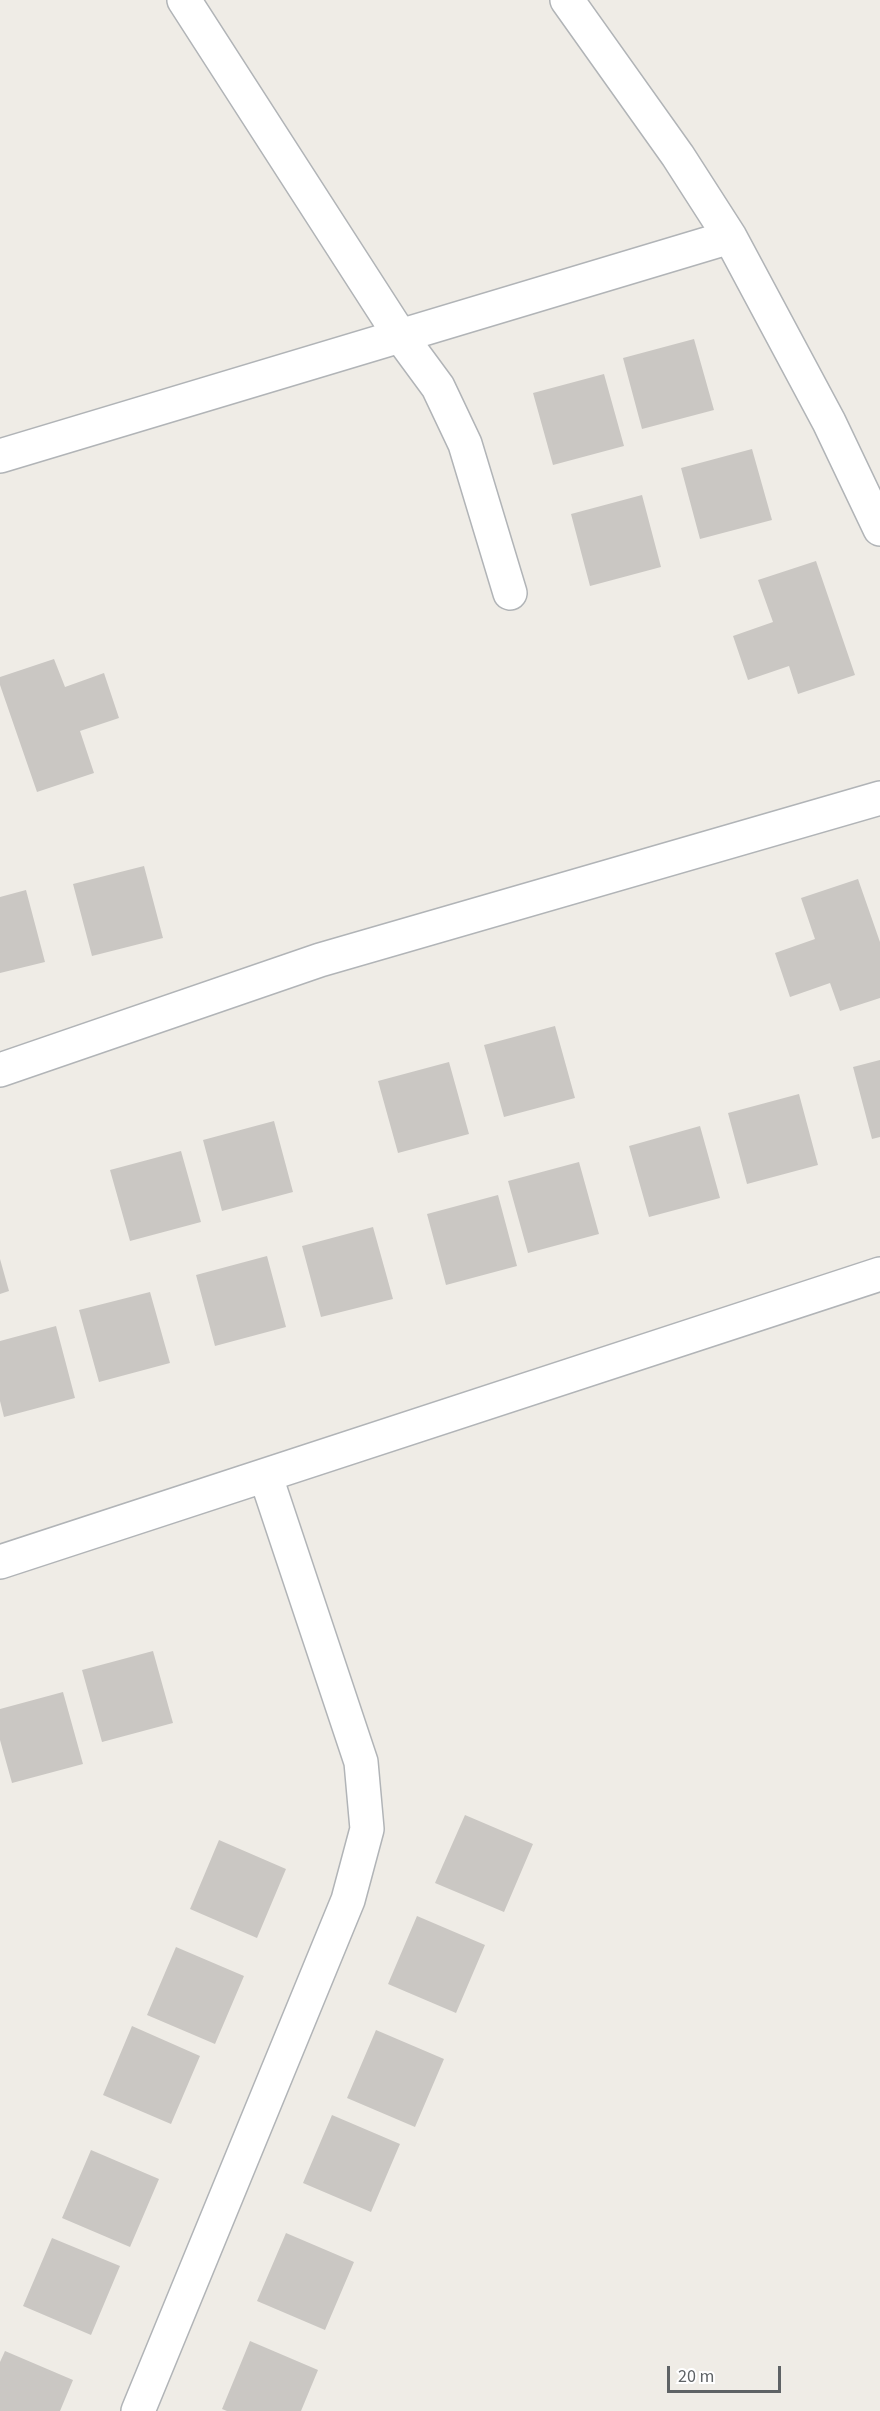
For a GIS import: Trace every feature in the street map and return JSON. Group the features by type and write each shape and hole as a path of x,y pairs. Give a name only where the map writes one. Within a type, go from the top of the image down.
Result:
{"street":[{"path":"184,0 399,334 438,387 465,444 510,593"},
{"path":"567,0 678,156 730,237 829,422 880,529"},
{"path":"0,456 399,334 730,237"},
{"path":"0,1070 320,960 880,798"},
{"path":"0,1562 266,1477 880,1274"},
{"path":"138,2411 348,1900 367,1829 361,1762 266,1477"}],"building":[{"path":"694,339 714,410 642,429 623,358"},
{"path":"604,374 624,446 553,465 533,393"},
{"path":"752,449 772,520 700,539 681,468"},
{"path":"642,495 661,567 590,586 571,514"},
{"path":"816,561 855,675 798,694 789,666 748,680 733,636 773,622 758,580"},
{"path":"54,659 65,687 104,673 119,718 80,731 94,773 37,792 0,685 0,677"},
{"path":"144,866 163,938 92,956 73,884"},
{"path":"858,879 880,942 880,998 840,1011 830,983 790,997 775,953 815,939 801,898"},
{"path":"26,890 45,962 0,973 0,897"},
{"path":"555,1026 575,1098 504,1117 484,1045"},
{"path":"880,1060 880,1137 872,1139 853,1067"},
{"path":"449,1062 469,1134 398,1153 378,1081"},
{"path":"799,1094 818,1165 747,1184 728,1113"},
{"path":"274,1121 293,1192 222,1211 203,1140"},
{"path":"700,1126 720,1198 649,1217 629,1146"},
{"path":"181,1151 201,1222 130,1241 110,1170"},
{"path":"579,1162 599,1234 528,1253 508,1181"},
{"path":"498,1195 517,1266 446,1285 427,1214"},
{"path":"373,1227 393,1299 321,1317 302,1246"},
{"path":"267,1256 286,1327 215,1346 196,1275"},
{"path":"0,1259 9,1291 0,1294"},
{"path":"150,1292 170,1363 99,1382 79,1310"},
{"path":"56,1326 75,1398 4,1417 0,1401 0,1341"},
{"path":"153,1651 173,1723 102,1742 82,1670"},
{"path":"63,1692 83,1764 12,1783 0,1740 0,1709"},
{"path":"465,1815 533,1844 504,1912 435,1883"},
{"path":"219,1840 286,1869 257,1938 190,1909"},
{"path":"417,1916 485,1945 456,2013 388,1984"},
{"path":"176,1947 244,1976 215,2044 147,2015"},
{"path":"132,2026 200,2056 171,2124 103,2095"},
{"path":"376,2030 444,2059 415,2127 347,2098"},
{"path":"332,2115 400,2144 371,2212 303,2183"},
{"path":"91,2150 159,2179 130,2247 62,2218"},
{"path":"286,2233 354,2262 325,2330 257,2301"},
{"path":"52,2238 120,2266 91,2335 23,2306"},
{"path":"250,2341 318,2370 301,2411 227,2411 222,2409"},
{"path":"5,2351 73,2380 60,2411 0,2411 0,2362"}]}
